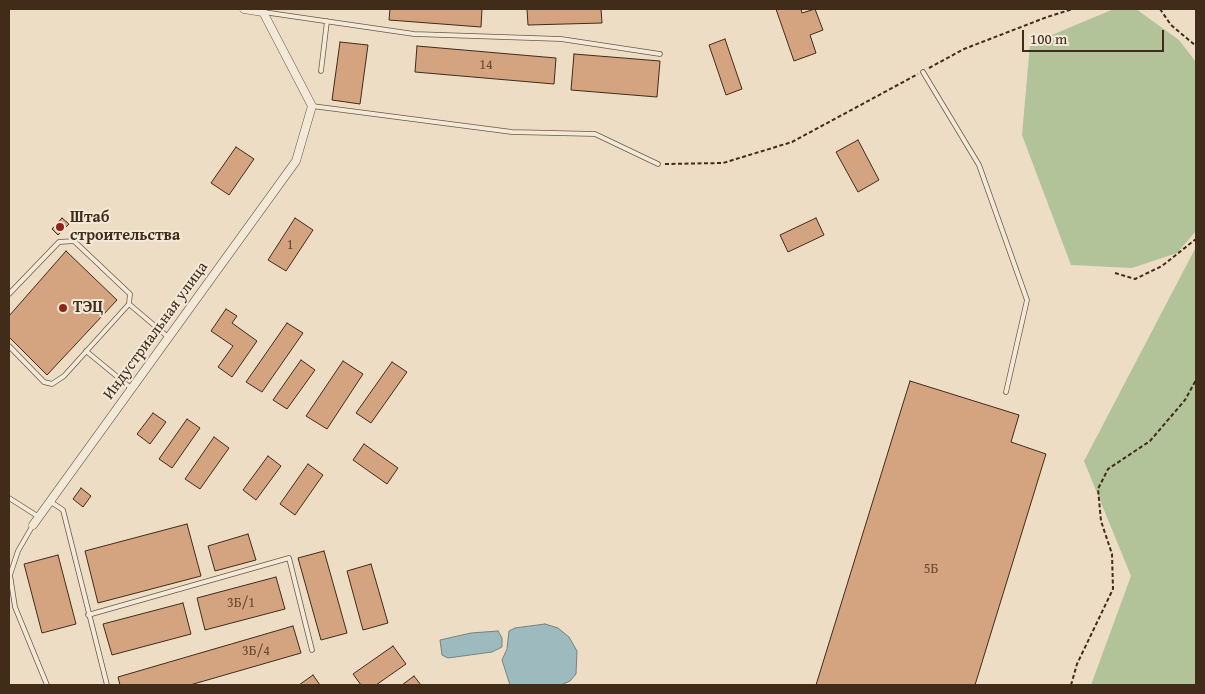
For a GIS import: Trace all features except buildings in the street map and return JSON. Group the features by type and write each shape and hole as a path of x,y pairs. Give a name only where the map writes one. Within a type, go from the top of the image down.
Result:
{"street":[{"path":"244,9 263,12 312,106"},
{"name":"Индустриальная улица","path":"33,525 296,161 312,106"}],"lane":[{"path":"263,12 414,34 561,40 660,54"},
{"path":"321,71 327,21"},
{"path":"923,72 980,165 1027,300 1006,392"},
{"path":"312,106 512,132 595,134 658,164"},
{"path":"9,294 58,242 74,242 130,294 129,304 64,376 52,384 44,382 9,346"},
{"path":"129,304 168,338"},
{"path":"86,351 131,389"},
{"path":"9,498 39,517"},
{"path":"50,502 63,510 107,685"},
{"name":"Индустриальная улица","path":"33,525 18,551 10,574 15,607 47,685"},
{"path":"88,615 289,558 312,650"}],"path":[{"path":"658,164 723,163 792,142 964,50 1073,9"},
{"path":"1160,9 1171,25 1196,46"},
{"path":"1115,273 1135,279 1162,266 1196,239"},
{"path":"1071,685 1077,664 1114,589 1112,554 1102,521 1098,489 1108,469 1150,440 1185,400 1196,380"}],"green space":[{"path":"1114,9 1136,9 1179,40 1196,62 1196,231 1177,253 1132,268 1071,265 1022,135 1030,44"},
{"path":"1196,247 1196,685 1091,685 1131,576 1084,461"}],"water":[{"path":"545,624 558,628 569,637 577,651 576,674 570,681 561,685 510,685 502,660 507,649 509,631 515,628"},
{"path":"498,631 502,638 502,647 492,652 448,658 442,655 440,640 471,633"}],"place":[{"name":"Штаб строительства","path":"60,227"},
{"name":"ТЭЦ","path":"63,308"}]}
